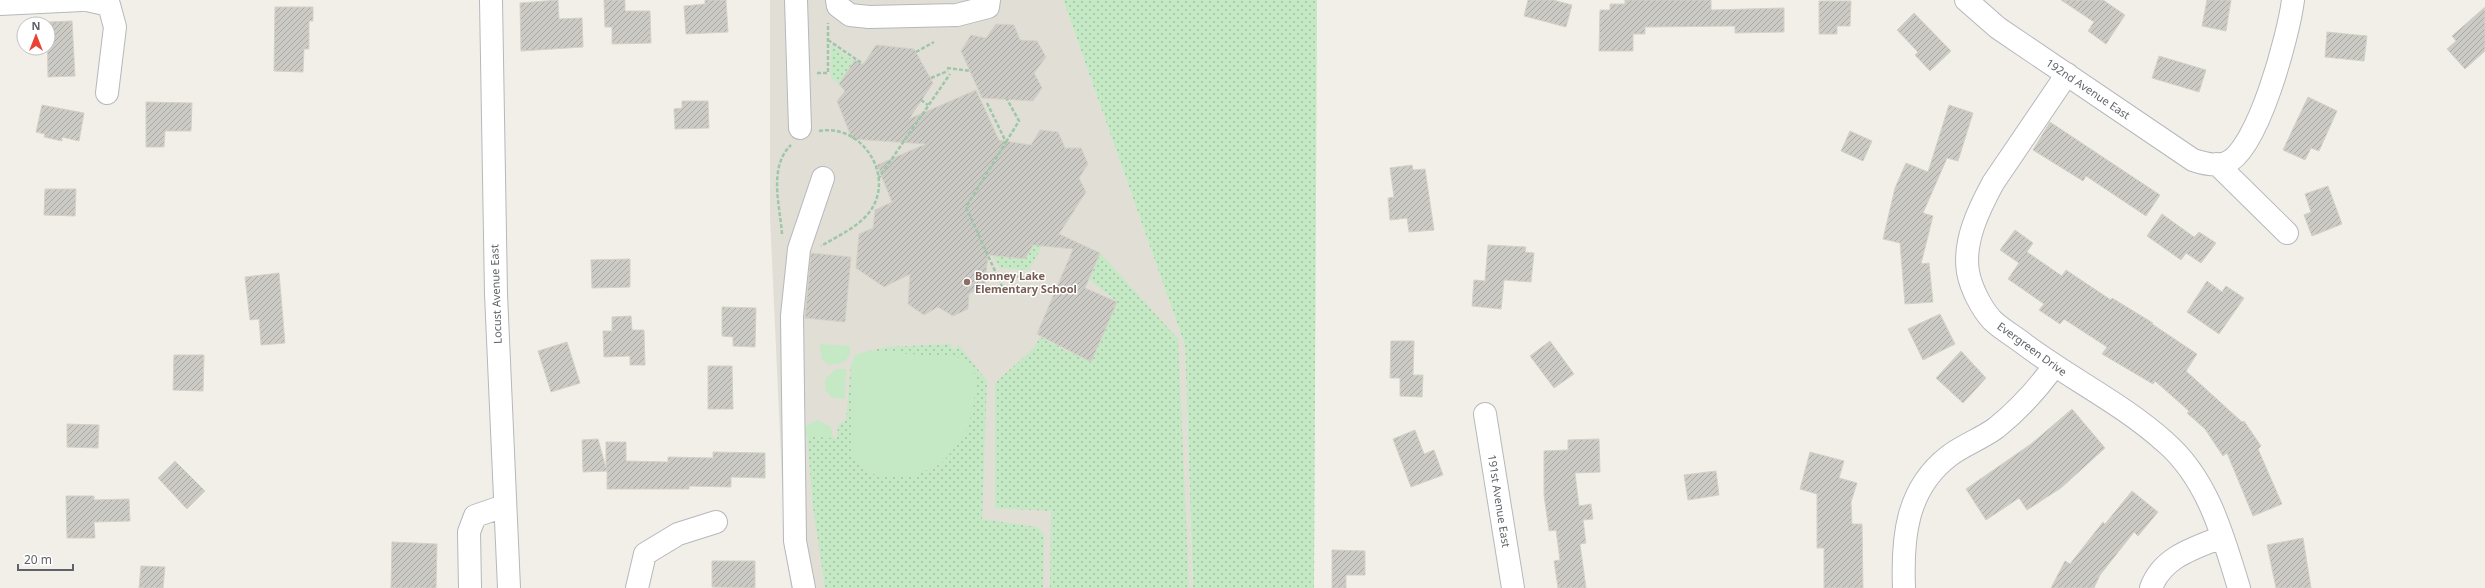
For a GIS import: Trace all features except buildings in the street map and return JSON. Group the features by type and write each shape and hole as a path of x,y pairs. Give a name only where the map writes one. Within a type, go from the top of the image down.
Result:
{"street":[{"path":"0,4 82,0"},
{"path":"87,0 109,5 115,27 107,93"},
{"name":"Locust Avenue East","path":"491,0 496,294 504,506 509,588"},
{"path":"796,0 800,128"},
{"path":"832,9 838,6 850,15 869,17 958,15 988,7 989,0"},
{"name":"192nd Avenue East","path":"1966,0 1998,28 2193,160 2205,164 2217,164"},
{"path":"2217,164 2226,163 2243,150 2264,104 2290,26 2293,0"},
{"name":"Evergreen Drive","path":"2067,74 1993,183 1983,201 1970,236 1968,271 1974,289 1993,320 2054,366 2128,414 2165,442 2186,464 2203,487 2239,588"},
{"path":"2217,164 2286,233"},
{"path":"804,588 795,541 792,316 799,250 823,178"},
{"path":"1904,588 1904,542 1908,519 1914,500 1924,482 1950,456 1994,429 2016,410 2037,390 2054,366"},
{"name":"191st Avenue East","path":"1485,414 1513,588"},
{"path":"470,588 469,532 475,516 504,506"},
{"path":"637,588 645,554 678,534 716,522"},
{"path":"2151,588 2162,569 2182,552 2222,537"}],"path":[{"path":"813,73 828,73 828,40 832,9"},
{"path":"828,40 863,64"},
{"path":"916,52 934,42"},
{"path":"878,179 928,105 948,71"},
{"path":"931,78 948,71 970,71"},
{"path":"1005,293 966,208 1019,121 1007,99"},
{"path":"921,100 928,105"},
{"path":"987,103 1006,142"},
{"path":"996,274 1031,278"}],"shaded area":[{"name":"Bonney Lake Elementary School","path":"770,0 1063,0 1185,346 1193,588 791,588 785,545 770,217"}],"green space":[{"path":"1063,0 1317,0 1314,588 1193,588 1185,346"},
{"path":"831,45 854,61 839,84 831,78"},
{"path":"999,242 1007,257 1025,259 1033,245 1042,246 1029,270 999,268 991,249"},
{"path":"1100,253 1178,339 1189,588 1050,588 1051,511 995,508 995,383 1034,348 1040,337 1059,346 1059,348 1091,361 1103,336 1082,327 1117,302 1089,279"},
{"path":"820,344 850,346 850,355 843,363 829,365 821,358"},
{"path":"951,344 952,349 956,349 958,344 987,381 982,519 1037,527 1044,534 1043,588 825,588 813,507 807,436 837,438 838,425 846,420 851,364 852,459 872,474 910,477 941,464 977,378 964,359 869,351 887,347"},
{"path":"869,351 964,358 977,378 973,409 965,436 941,464 910,477 872,474 852,459 851,364 855,355"},
{"path":"836,369 846,369 845,399 831,397 825,389 825,379"},
{"path":"818,420 831,427 833,438 801,436 805,426"}],"place":[{"name":"Bonney Lake Elementary School","path":"967,282"}]}
